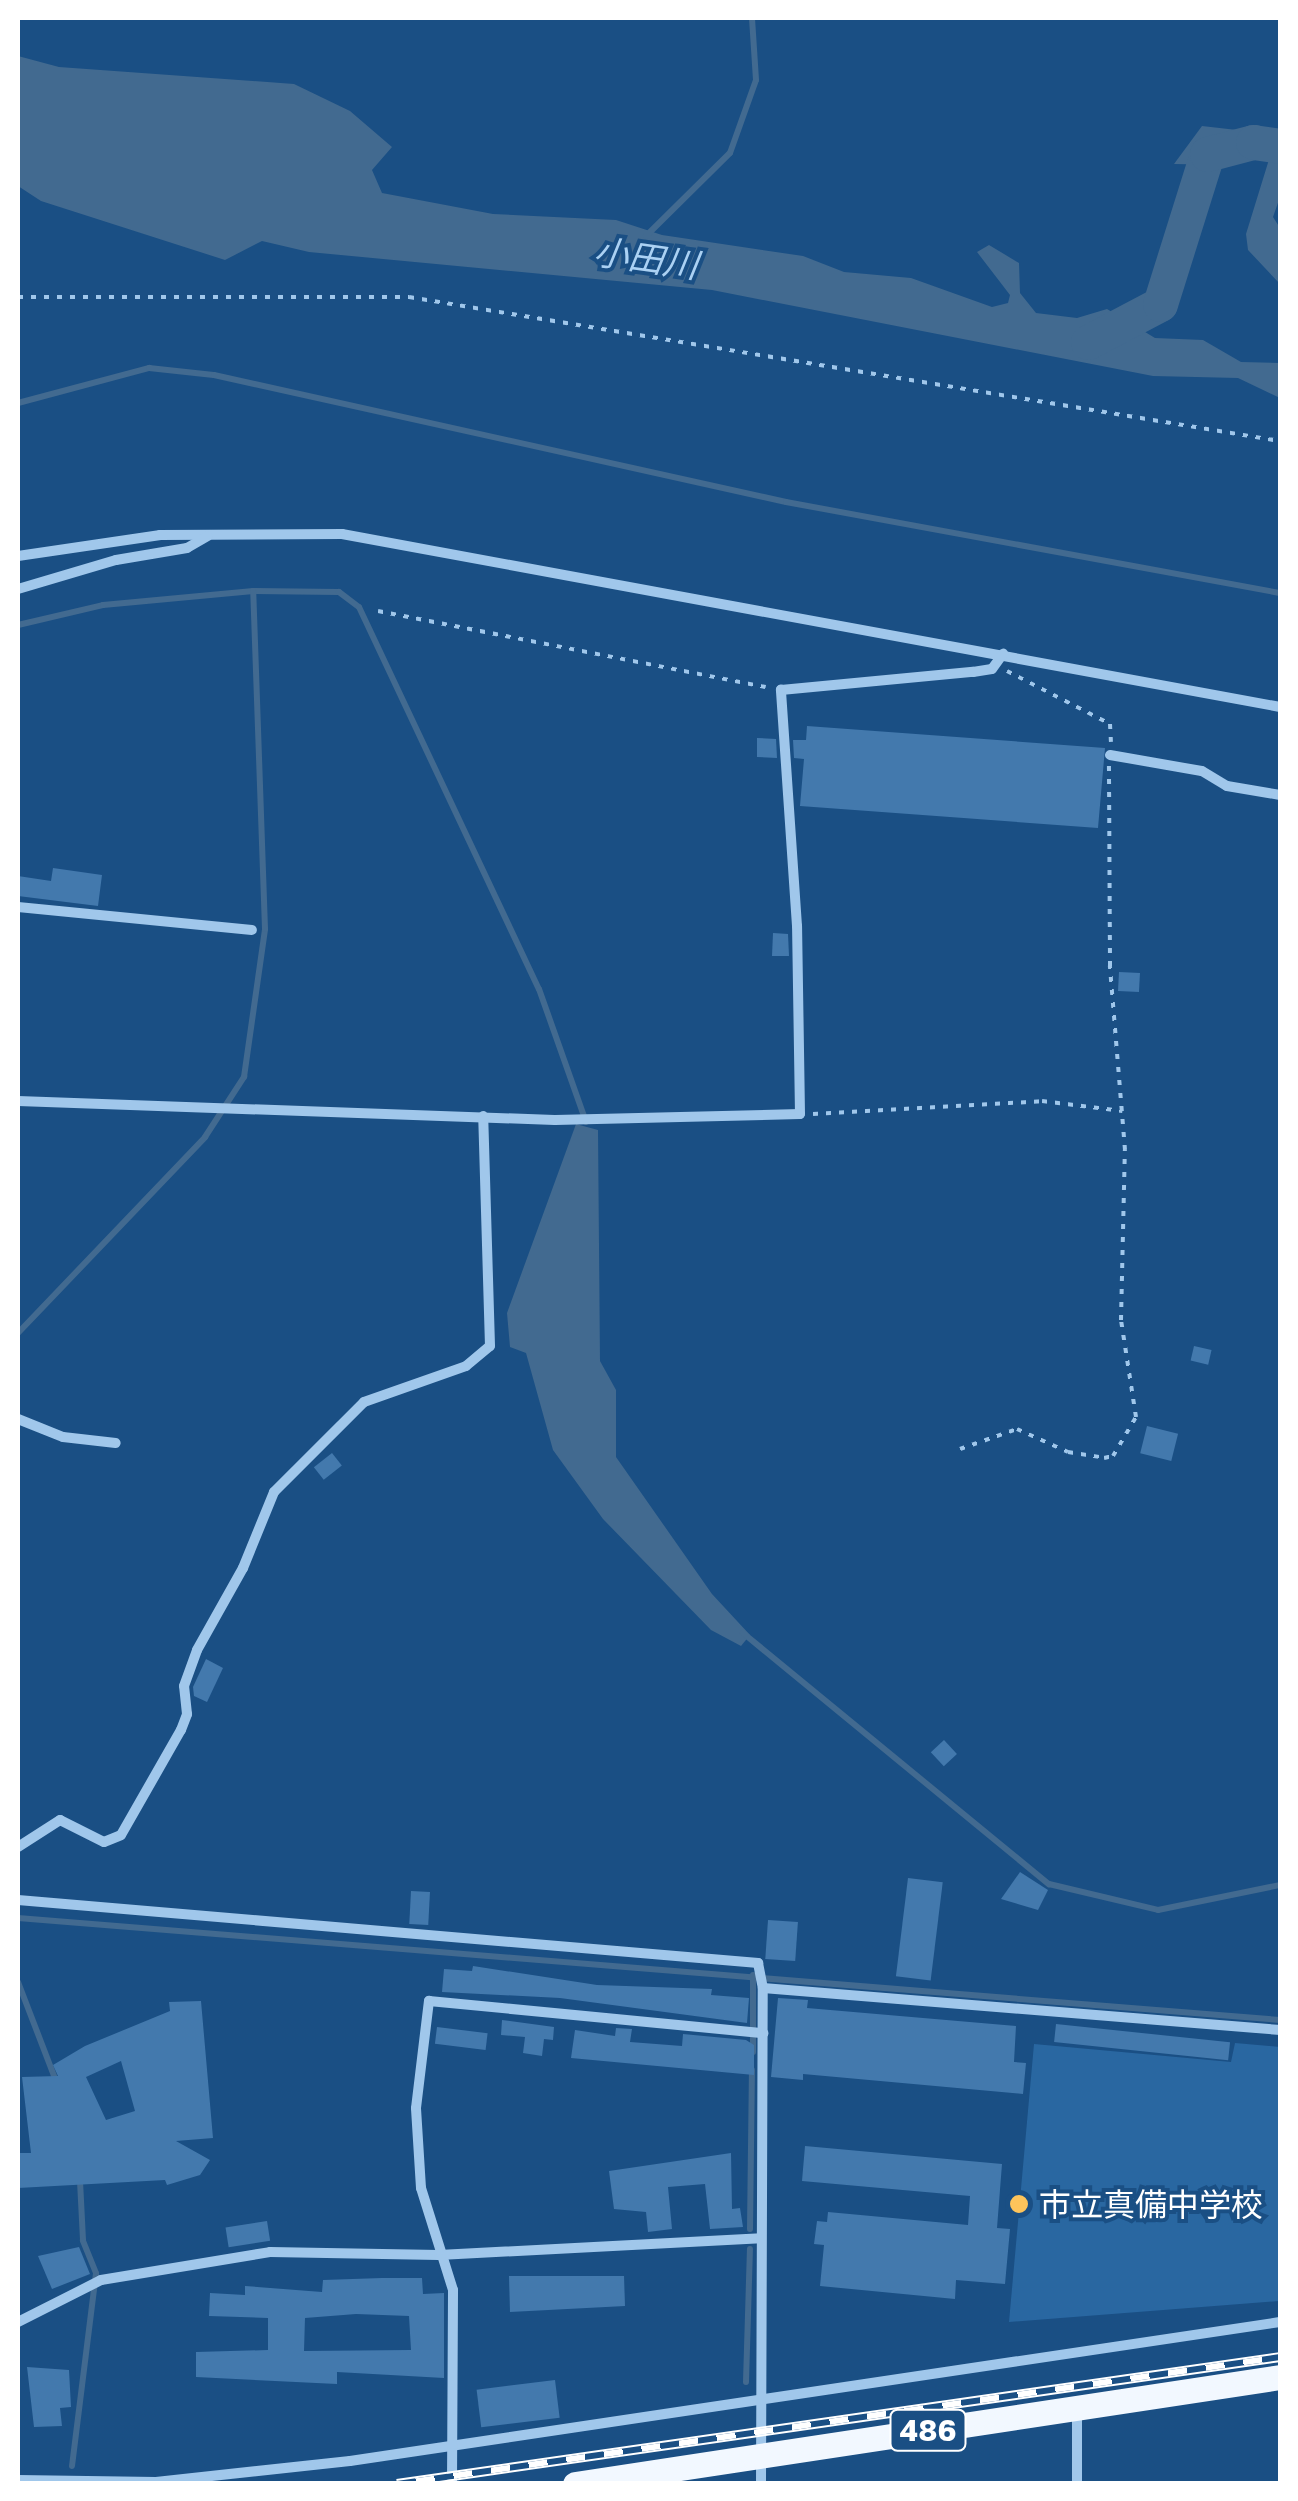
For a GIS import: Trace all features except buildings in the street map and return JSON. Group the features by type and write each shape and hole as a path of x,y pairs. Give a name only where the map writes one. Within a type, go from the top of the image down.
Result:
{"highway":[{"name":"486","path":"575,2484 761,2471 1076,2406 1280,2377"}],"street":[{"path":"18,556 212,534 324,533 415,544 1002,659 1280,708"},
{"path":"18,589 116,560 188,548 212,534"},
{"path":"18,1101 202,1102 271,1112 596,1120 800,1114 797,926 780,690 973,672 1002,659"},
{"path":"1110,755 1202,771 1227,786 1280,796"},
{"path":"18,907 252,930"},
{"path":"18,1847 60,1820 104,1842 122,1835 181,1730 187,1714 184,1686 197,1650 243,1568 274,1492 364,1402 466,1366 490,1346 482,1116"},
{"path":"18,1419 62,1437 116,1443"},
{"path":"18,1900 758,1963 763,1986 756,2032 761,2471"},
{"path":"763,1986 1280,2030"},
{"path":"452,2484 452,2290 421,2188 416,2108 429,2001 756,2032"},
{"path":"18,2322 95,2282 270,2252 439,2255 761,2238"},
{"path":"18,2480 156,2482 454,2444 1280,2322"},
{"path":"1076,2406 1077,2484"}],"path":[{"path":"18,297 409,297 1280,441"},
{"path":"378,612 780,690"},
{"path":"960,1449 1017,1429 1068,1452 1104,1458 1114,1456 1136,1417 1121,1320 1122,1111 1110,966 1110,724 1012,676 1002,659"},
{"path":"800,1114 1042,1102 1122,1111"}],"shaded area":[{"path":"1235,2043 1280,2047 1279,2301 1009,2322 1034,2044 1231,2062"}],"water":[{"name":"小田川","path":"18,56 59,67 294,84 350,111 392,147 372,170 382,193 493,214 616,220 662,235 803,256 844,272 911,278 992,307 1008,303 1010,295 977,252 989,245 1019,263 1020,293 1036,313 1077,318 1107,309 1155,338 1203,340 1241,362 1280,363 1280,398 1238,378 1153,376 712,290 309,252 262,241 225,260 41,201 18,186"},
{"path":"1202,126 1280,135 1280,197 1273,217 1280,228 1280,284 1248,250 1246,234 1271,153 1225,165 1174,164"},
{"path":"576,1124 598,1130 600,1361 616,1390 616,1457 712,1594 750,1635 741,1646 711,1630 603,1519 553,1450 526,1353 510,1347 507,1313"}],"waterway":[{"name":"小田川","path":"646,236 730,153 756,80 752,18"},
{"path":"1088,342 1160,304 1207,154 1253,142 1280,146"},
{"path":"18,403 149,368 214,375 786,502 1280,593"},
{"path":"18,625 103,605 253,591 339,592 359,607 539,989 586,1122"},
{"path":"18,1333 205,1137 244,1077 265,929 253,591"},
{"path":"743,1633 1049,1884 1158,1910 1280,1885"},
{"path":"18,1918 1280,2020"},
{"path":"753,1975 753,2052"},
{"path":"18,1982 56,2081"},
{"path":"750,2229 752,2070"},
{"path":"72,2466 96,2273 83,2240 80,2181"},
{"path":"746,2382 750,2249"}],"railway":[{"path":"397,2484 1280,2357"}],"place":[{"name":"市立真備中学校","path":"1019,2204"}]}
